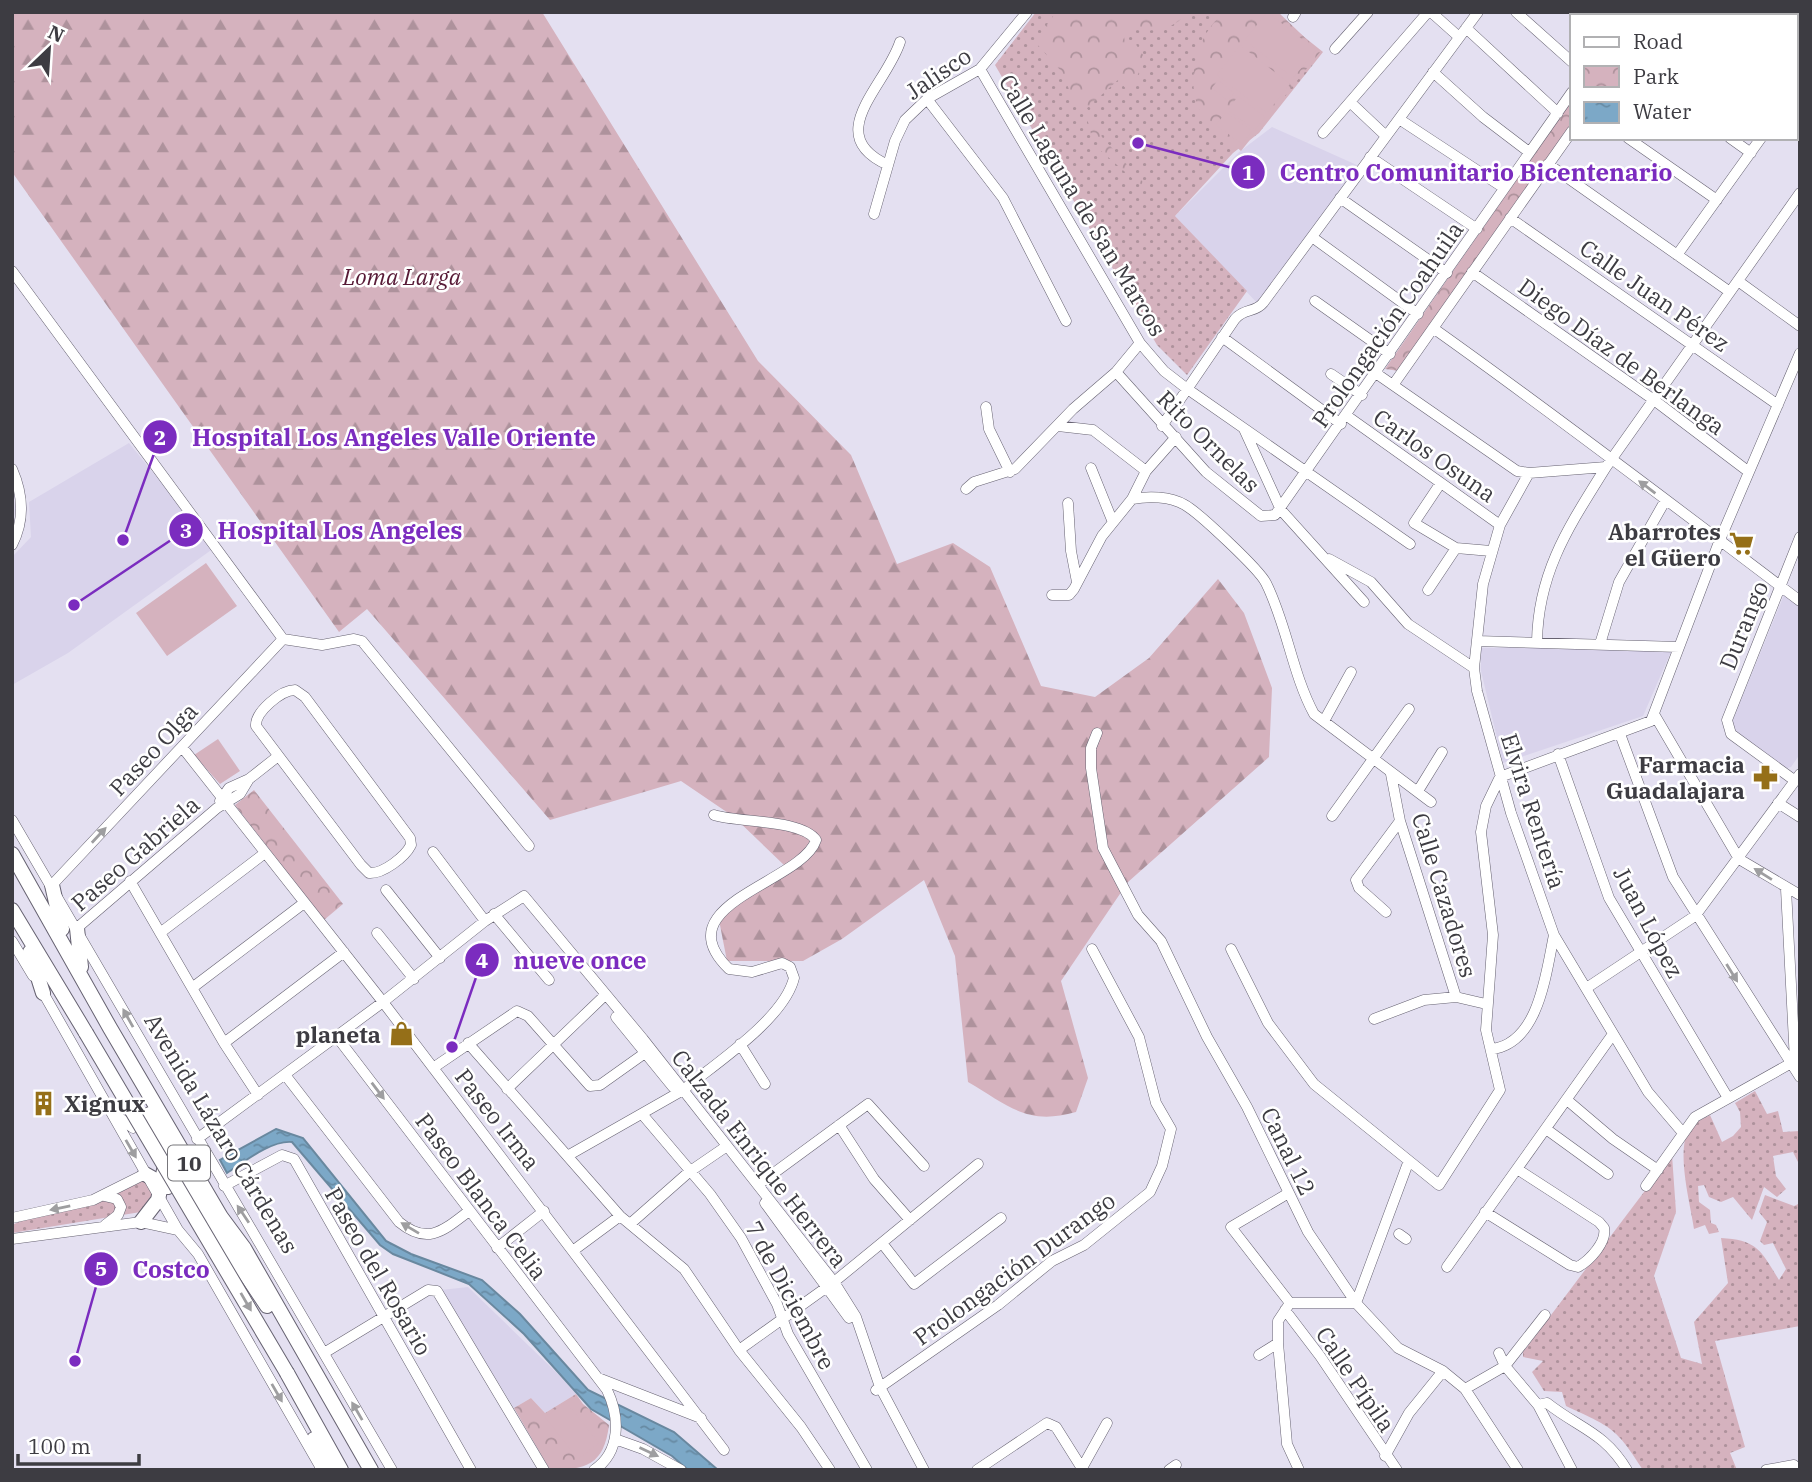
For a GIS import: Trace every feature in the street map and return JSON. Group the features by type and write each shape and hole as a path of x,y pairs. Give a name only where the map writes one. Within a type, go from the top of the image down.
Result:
{"highway":[{"name":"Avenida Lázaro Cárdenas","path":"12,854 110,1028 371,1470"},
{"path":"52,885 66,948"},
{"name":"10","path":"12,909 341,1470"},
{"path":"21,925 43,993"},
{"path":"77,928 83,978"},
{"path":"110,1028 116,1050 200,1206 286,1337 298,1343"},
{"path":"141,1222 152,1212 162,1184 168,1149"},
{"path":"145,1174 200,1206"},
{"path":"162,1184 185,1179"},
{"path":"289,1378 294,1400 328,1470"}],"street":[{"name":"Jalisco","path":"874,214 905,120 928,99 980,69 1027,12"},
{"path":"1335,49 1368,12"},
{"path":"1323,133 1429,12 1462,33 1558,113"},
{"path":"1162,426 1222,337 1242,312 1261,306 1478,12"},
{"path":"1516,12 1570,60"},
{"path":"888,165 873,158 860,145 857,125 900,42"},
{"name":"Calle Laguna de San Marcos","path":"980,69 1140,342 1164,371 1406,542"},
{"path":"1433,72 1483,117 1530,152"},
{"name":"Prolongación Coahuila","path":"1282,510 1570,95"},
{"path":"928,99 1003,198 1066,321"},
{"path":"1351,103 1386,136"},
{"path":"1399,119 1504,188"},
{"path":"1393,385 1570,134"},
{"path":"1631,140 1717,200"},
{"path":"1733,140 1751,153"},
{"path":"1677,255 1760,140"},
{"path":"1370,157 1477,229"},
{"path":"1548,164 1730,292"},
{"path":"1537,642 1538,611 1550,567 1564,535 1609,463 1800,193"},
{"path":"1340,198 1447,273"},
{"name":"Calle Juan Pérez","path":"1510,218 1779,405"},
{"path":"1312,237 1418,314"},
{"path":"12,271 283,639 322,646 354,639 365,644 529,846"},
{"name":"Diego Díaz de Berlanga","path":"1472,272 1654,400 1749,472"},
{"path":"1738,281 1800,326"},
{"path":"1315,301 1390,354"},
{"path":"1433,328 1584,436 1609,463 1800,601"},
{"name":"Carlos Osuna","path":"1222,337 1500,525"},
{"path":"966,489 982,480 1010,472 1116,372 1140,342"},
{"path":"1231,949 1268,1023 1325,1096 1343,1106 1408,1163 1438,1185 1500,1090 1486,1030 1493,935 1481,832 1486,806 1500,777 1647,724 1654,714 1719,542 1800,353"},
{"name":"Rito Ornelas","path":"1116,372 1206,472 1255,512 1269,518 1282,510"},
{"path":"1331,374 1362,395"},
{"path":"1377,374 1517,471 1529,473 1609,463"},
{"path":"986,407 989,429 1010,472"},
{"path":"1058,426 1093,430 1146,471"},
{"path":"1244,426 1282,510 1364,602"},
{"path":"1052,595 1069,595 1112,520 1132,499 1146,471 1176,438"},
{"path":"1091,468 1112,520"},
{"path":"12,469 21,499 21,518 12,545"},
{"name":"Elvira Rentería","path":"1529,473 1500,525 1491,551 1481,596 1474,668 1500,777 1554,935 1588,986 1647,1092 1683,1133"},
{"path":"1440,484 1414,523 1456,548 1491,551"},
{"name":"Calle Cazadores","path":"1132,499 1149,496 1184,504 1261,573 1295,659 1305,699 1314,714 1431,802"},
{"path":"1600,644 1619,582 1665,501"},
{"path":"1068,503 1070,551 1077,582"},
{"name":"Durango","path":"1797,777 1728,729 1729,714 1800,537"},
{"path":"1428,590 1456,548"},
{"path":"1325,557 1371,582 1408,624 1474,668"},
{"name":"Paseo Olga","path":"52,885 283,639"},
{"path":"1477,640 1679,647"},
{"path":"1324,721 1351,672"},
{"path":"295,690 305,697 407,834 410,848 380,872 369,873 277,757 258,730 256,719 285,692 295,690"},
{"path":"1332,816 1371,757 1409,709"},
{"path":"1654,714 1739,859 1800,895"},
{"name":"Canal 12","path":"1097,733 1091,748 1091,768 1103,848 1138,915 1161,941 1174,973 1247,1107 1287,1194 1327,1263 1356,1303 1398,1348 1443,1371 1465,1389 1518,1470"},
{"path":"1620,734 1673,877 1695,916 1800,1077"},
{"name":"Paseo Irma","path":"182,747 222,803 344,952 575,1250 724,1450"},
{"path":"1419,791 1442,752"},
{"name":"Juan López","path":"1558,754 1609,898 1728,1098"},
{"name":"Paseo Gabriela","path":"77,928 222,803 240,794 249,779 277,757"},
{"name":"Calle Cazadores","path":"1391,774 1400,821 1456,997 1486,1004"},
{"path":"1588,986 1695,916 1797,777"},
{"path":"1778,803 1800,817"},
{"path":"569,1155 680,1092 769,1017 793,985 794,978 787,965 775,964 752,972 729,969 713,951 712,931 723,912 800,860 813,848 816,840 810,834 790,827 713,815"},
{"name":"Avenida Lázaro Cárdenas","path":"12,820 392,1470"},
{"path":"1386,912 1359,888 1356,880 1400,821"},
{"path":"433,852 549,980"},
{"path":"160,933 265,853"},
{"path":"130,881 224,1043 258,1095"},
{"path":"1646,1186 1695,1117 1790,1065 1797,1055 1786,889"},
{"path":"386,890 440,958"},
{"path":"197,1139 286,1076 414,979 490,917 521,897"},
{"name":"Calzada Enrique Herrera","path":"521,897 645,1053 680,1092"},
{"name":"Calzada Enrique Herrera","path":"521,897 725,1148 856,1317 878,1389 917,1470"},
{"path":"192,988 304,903"},
{"path":"377,933 414,979"},
{"path":"1492,1049 1510,1044 1525,1029 1542,986 1554,935"},
{"path":"12,940 145,1174 162,1184 178,1230 198,1254 322,1470"},
{"name":"Prolongación Durango","path":"878,1389 998,1305 1052,1261 1084,1245 1150,1192 1162,1166 1171,1129 1156,1103 1139,1037 1092,948"},
{"path":"224,1043 344,952"},
{"path":"1374,1019 1424,1000 1456,997"},
{"path":"507,1089 601,999"},
{"path":"433,1068 517,1011 528,1016 590,1086 600,1085 645,1053"},
{"path":"1447,1267 1613,1034"},
{"name":"Paseo Blanca Celia","path":"337,1037 607,1390 616,1436"},
{"path":"468,1042 620,1216 684,1269 739,1350 801,1427 830,1470"},
{"path":"740,1044 765,1084"},
{"path":"286,1076 399,1222 410,1231 434,1234 469,1211"},
{"path":"1567,1100 1613,1139 1658,1170"},
{"path":"104,1102 123,1122 133,1128 144,1126 150,1114"},
{"path":"759,1184 868,1104 924,1166"},
{"name":"7 de Diciembre","path":"642,1114 741,1238 777,1304 782,1321 867,1470"},
{"path":"839,1125 874,1179 910,1220"},
{"path":"1546,1129 1608,1174"},
{"path":"630,1224 689,1172 725,1148"},
{"name":"Calzada Enrique Herrera","path":"725,1148 759,1184 830,1284"},
{"name":"Paseo del Rosario","path":"224,1186 282,1154 293,1159 471,1470"},
{"path":"1299,1470 1287,1444 1278,1321 1288,1306 1356,1303 1408,1163"},
{"path":"739,1350 830,1284 978,1164"},
{"path":"1485,1212 1570,1265 1578,1267 1586,1262 1606,1234 1604,1228 1591,1216 1517,1169"},
{"path":"12,1218 104,1195 145,1174"},
{"name":"Calle Pípila","path":"1287,1194 1231,1227 1288,1306 1396,1470"},
{"path":"104,1195 117,1199 121,1207 118,1215 105,1226"},
{"path":"497,1248 544,1211"},
{"path":"575,1250 620,1216"},
{"path":"882,1243 914,1284 1000,1218"},
{"path":"12,1239 141,1222 178,1230"},
{"path":"198,1254 202,1243 208,1239 228,1245"},
{"path":"324,1353 428,1290 441,1295 544,1470"},
{"path":"1465,1389 1506,1366 1545,1315"},
{"path":"1259,1354 1278,1343"},
{"path":"1499,1353 1506,1366 1538,1405 1572,1470"},
{"path":"1385,1456 1409,1413 1443,1371"},
{"path":"597,1378 702,1418"},
{"name":"Calzada Enrique Herrera","path":"878,1389 924,1470"},
{"path":"1538,1405 1547,1403 1572,1422 1606,1440 1627,1470"},
{"path":"977,1470 1047,1423 1052,1424 1083,1469 1107,1423"},
{"path":"594,1470 605,1467 616,1436 681,1470"},
{"path":"1766,1470 1794,1465 1798,1470"}],"shaded area":[{"path":"1272,127 1359,166 1259,305 1175,216 1239,152"},
{"path":"129,443 214,548 68,653 12,685 12,557 31,537 29,502"},
{"path":"1784,595 1800,607 1800,754 1791,767 1785,769 1733,729 1732,722"},
{"path":"1673,647 1643,716 1503,763 1481,671 1481,648"},
{"path":"468,1287 576,1394 545,1413 531,1398 514,1408 441,1290"}],"green space":[{"name":"Loma Larga","path":"12,12 542,12 758,361 851,455 897,564 953,543 990,567 1041,686 1095,697 1149,658 1218,579 1244,613 1272,688 1269,757 1128,882 1061,981 1088,1078 1076,1112 1044,1117 1031,1115 1007,1106 968,1082 955,956 924,880 842,939 803,961 727,961 719,920 784,865 734,817 681,781 550,820 367,609 339,632 12,172"},
{"path":"1036,12 1273,12 1323,52 1259,133 1233,153 1175,216 1247,291 1187,375 1157,345 995,65"},
{"path":"1056,12 1188,12 1170,26 1156,30 1133,30 1124,36 1125,43 1135,43 1145,58 1130,93 1118,80 1087,108 1102,137 1151,191 1141,186 1100,150 1103,146 1091,134 1086,114 1079,112 1061,71 1035,42"},
{"path":"1225,12 1278,12 1320,52 1241,151 1207,122 1199,110 1193,80 1199,49 1206,34"},
{"path":"1267,12 1316,50 1293,78 1245,40"},
{"path":"1240,45 1290,84 1267,113 1217,75"},
{"path":"1218,80 1234,93 1228,101 1212,88"},
{"path":"1238,96 1265,117 1255,130 1228,110"},
{"path":"1570,103 1570,135 1399,371 1385,369"},
{"path":"1226,112 1252,131 1242,144 1216,125"},
{"path":"206,563 237,606 167,656 136,613"},
{"path":"218,739 240,771 220,784 194,755"},
{"path":"254,790 343,904 324,920 235,805"},
{"path":"1755,1091 1767,1114 1778,1111 1783,1132 1800,1131 1800,1166 1793,1152 1773,1156 1776,1176 1786,1189 1777,1197 1764,1187 1752,1220 1733,1197 1721,1202 1709,1197 1704,1185 1698,1186 1699,1202 1710,1210 1711,1223 1716,1225 1719,1232 1709,1234 1705,1225 1694,1229 1684,1162 1686,1136 1693,1125 1710,1115 1722,1142 1733,1136 1741,1127 1740,1112 1735,1103"},
{"path":"1672,1155 1676,1212 1654,1276 1681,1358 1702,1364 1694,1322 1728,1283 1721,1238 1743,1241 1757,1249 1779,1280 1786,1269 1773,1243 1764,1245 1760,1241 1767,1222 1759,1212 1765,1195 1794,1206 1800,1203 1800,1326 1715,1341 1745,1447 1730,1453 1737,1470 1643,1470 1619,1436 1603,1424 1566,1406 1562,1392 1544,1391 1532,1372 1543,1361 1523,1357 1523,1352"},
{"path":"145,1176 159,1209 12,1233 12,1225 32,1216 77,1206"},
{"path":"576,1394 583,1404 609,1425 607,1438 598,1457 591,1462 574,1469 550,1470 514,1408 531,1398 545,1413"},
{"path":"566,1402 599,1443 578,1459 545,1417"}],"water":[{"path":"276,1129 303,1138 386,1241 411,1254 482,1280 520,1314 588,1390 674,1432 718,1470 688,1470 672,1456 591,1409 524,1334 469,1284 393,1254 380,1245 292,1142 275,1144 227,1173 220,1160"}],"place":[{"name":"Centro Comunitario Bicentenario","path":"1138,143"},
{"name":"Hospital Los Angeles Valle Oriente","path":"123,540"},
{"name":"Abarrotes el Güero","path":"1741,544"},
{"name":"Hospital Los Angeles","path":"74,605"},
{"name":"Farmacia Guadalajara","path":"1765,777"},
{"name":"planeta","path":"401,1034"},
{"name":"nueve once","path":"452,1047"},
{"name":"Xignux","path":"44,1103"},
{"name":"Costco","path":"75,1361"}]}
